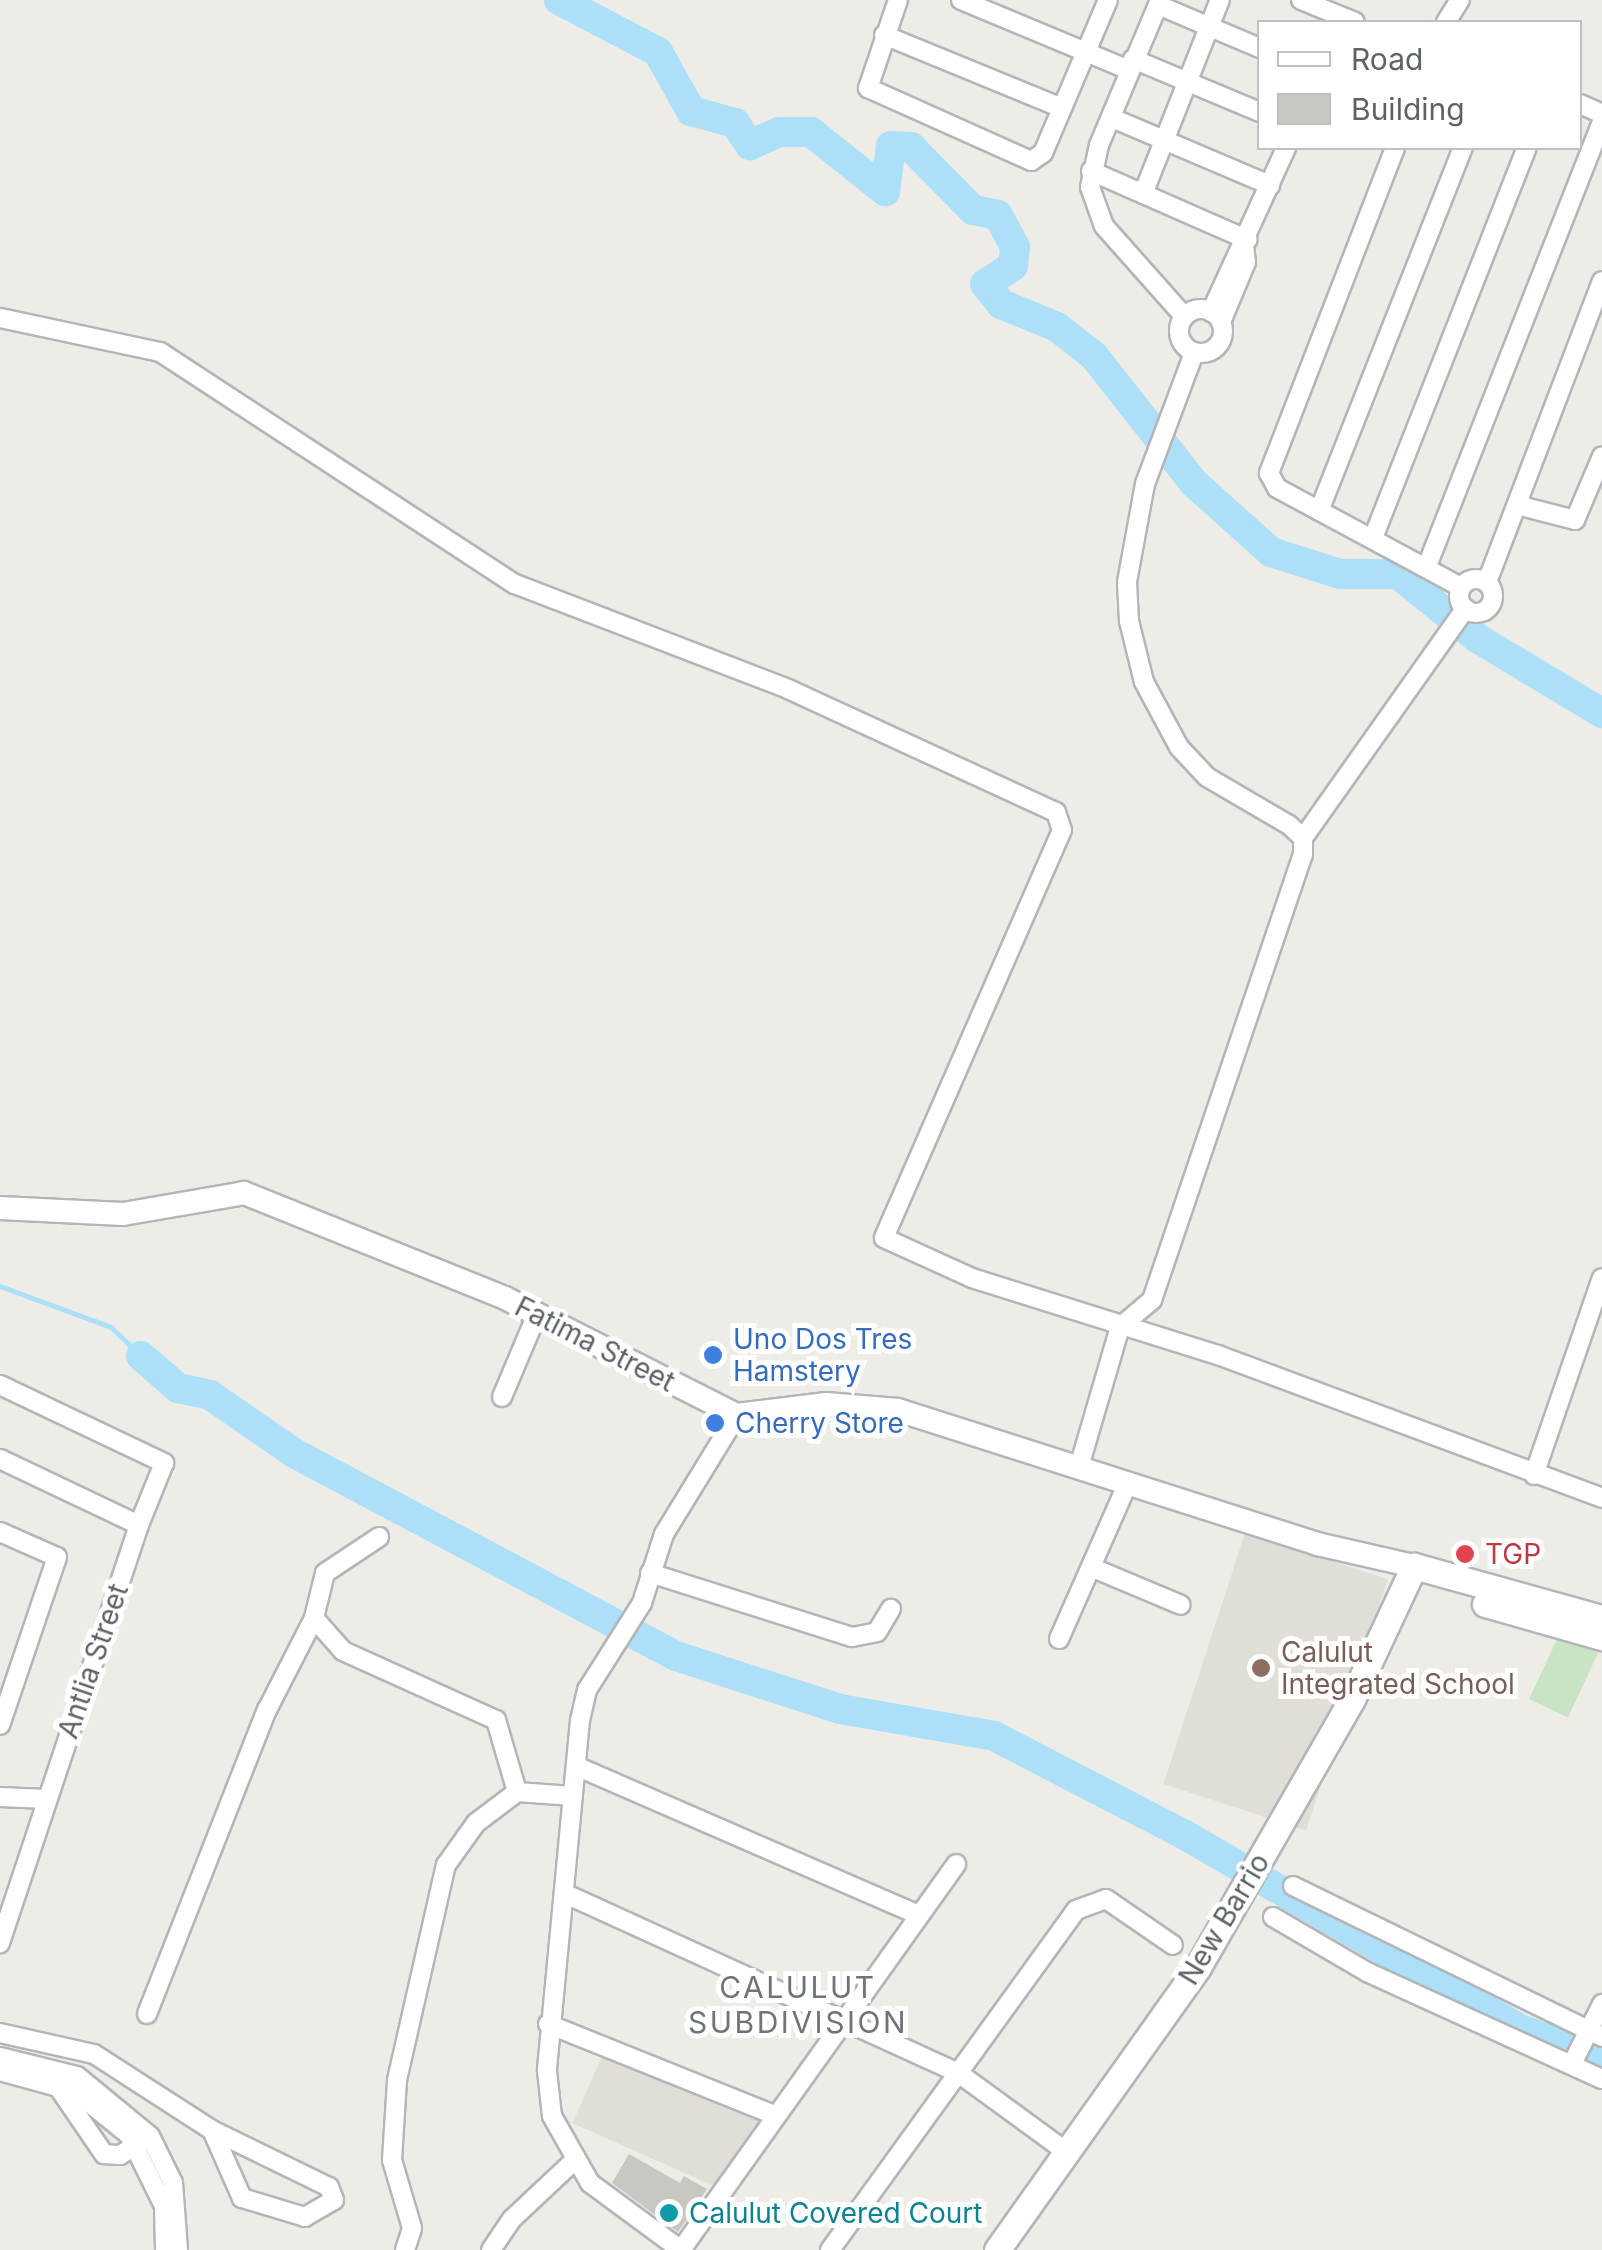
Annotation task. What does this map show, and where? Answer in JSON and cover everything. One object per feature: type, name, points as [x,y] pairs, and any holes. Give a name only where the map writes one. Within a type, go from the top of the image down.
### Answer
[{"type":"main road","points":[[1411,1574],[1602,1618]]},
{"type":"main road","points":[[1411,1574],[1602,1637]]},
{"type":"main road","name":"New Barrio","points":[[997,2250],[1064,2150],[1198,1966],[1308,1776],[1411,1574]]},
{"type":"street","points":[[898,0],[866,78],[876,96],[1014,154],[1038,159],[1108,0]]},
{"type":"street","points":[[961,0],[1084,52],[1189,83],[1257,111]]},
{"type":"street","points":[[1142,194],[1220,0]]},
{"type":"street","points":[[1302,0],[1343,20]]},
{"type":"street","points":[[1216,317],[1184,316],[1104,226],[1091,171],[1131,64],[1159,3],[1257,47]]},
{"type":"street","points":[[884,34],[1062,108]]},
{"type":"street","points":[[1112,118],[1270,185]]},
{"type":"street","points":[[1427,566],[1602,118]]},
{"type":"street","points":[[1194,352],[1215,348],[1216,317],[1246,262],[1246,243],[1285,150]]},
{"type":"street","points":[[1394,150],[1269,472],[1277,488],[1461,587],[1486,582]]},
{"type":"street","points":[[1319,510],[1462,150]]},
{"type":"street","points":[[1372,538],[1525,150]]},
{"type":"street","points":[[1091,171],[1246,243]]},
{"type":"street","points":[[1463,612],[1487,608],[1486,582],[1602,281]]},
{"type":"street","points":[[1184,316],[1179,337],[1194,352]]},
{"type":"street","points":[[0,318],[160,352],[515,584],[788,688],[1056,812],[1062,830],[882,1230],[896,1246],[972,1278],[1218,1355],[1602,1498]]},
{"type":"street","points":[[1194,352],[1152,458],[1127,582],[1144,682],[1159,718],[1207,778],[1303,838]]},
{"type":"street","points":[[1516,505],[1575,520],[1602,456]]},
{"type":"street","points":[[1079,1466],[1120,1327],[1152,1300],[1225,1098],[1303,838],[1463,612],[1461,587]]},
{"type":"street","name":"Fatima Street","points":[[0,1208],[123,1214],[244,1193],[537,1314],[737,1415]]},
{"type":"street","points":[[1534,1474],[1602,1278]]},
{"type":"street","points":[[502,1397],[537,1314]]},
{"type":"street","name":"Antlia Street","points":[[0,1385],[164,1463],[139,1525],[0,1944]]},
{"type":"street","points":[[956,1864],[681,2250],[630,2218],[576,2159],[552,2116],[548,2024],[568,1895],[576,1766],[587,1690],[634,1618],[664,1534],[737,1415],[826,1404],[898,1410],[1128,1485],[1363,1555],[1411,1574]]},
{"type":"street","points":[[0,1459],[139,1525]]},
{"type":"street","points":[[1059,1640],[1128,1485]]},
{"type":"street","points":[[0,1532],[58,1557],[0,1725]]},
{"type":"street","points":[[148,2014],[267,1710],[314,1618],[325,1572],[379,1537]]},
{"type":"street","points":[[1093,1568],[1180,1605]]},
{"type":"street","points":[[650,1573],[852,1637],[876,1632],[891,1609]]},
{"type":"street","points":[[314,1618],[343,1651],[496,1720],[517,1792]]},
{"type":"street","points":[[0,1665],[20,1668]]},
{"type":"street","points":[[576,1766],[918,1915]]},
{"type":"street","points":[[406,2250],[412,2228],[392,2160],[397,2080],[432,1914],[452,1852],[517,1792],[573,1796]]},
{"type":"street","points":[[0,1797],[47,1800]]},
{"type":"street","points":[[1293,1886],[1594,2033]]},
{"type":"street","points":[[568,1895],[846,2018],[957,2072],[1064,2150]]},
{"type":"street","points":[[830,2250],[957,2072],[1090,1900],[1106,1899],[1173,1945]]},
{"type":"street","points":[[1272,1917],[1367,1972],[1575,2057],[1602,2079]]},
{"type":"street","points":[[1575,2057],[1594,2033],[1602,2004]]},
{"type":"street","points":[[548,2024],[774,2115]]},
{"type":"street","points":[[0,2033],[94,2054],[212,2130],[329,2187],[334,2200],[306,2217],[242,2198],[212,2130]]},
{"type":"street","points":[[0,2057],[57,2076],[144,2141],[172,2248]]},
{"type":"street","points":[[0,2071],[57,2076]]},
{"type":"street","points":[[57,2076],[104,2154],[144,2141]]},
{"type":"street","points":[[491,2250],[512,2219],[576,2159]]},
{"type":"shaded area","name":"Calulut Integrated School","points":[[1245,1533],[1388,1579],[1306,1830],[1163,1784]]},
{"type":"shaded area","points":[[605,2050],[759,2119],[727,2192],[572,2123]]},
{"type":"green space","points":[[1559,1635],[1598,1653],[1568,1718],[1529,1699]]},
{"type":"building","name":"Calulut Covered Court","points":[[629,2154],[680,2183],[684,2176],[707,2189],[678,2232],[612,2183]]},
{"type":"waterway","points":[[559,0],[658,52],[691,111],[735,123],[750,145],[779,132],[811,132],[885,191],[891,146],[911,147],[973,210],[998,215],[1015,247],[1013,266],[985,284],[1001,304],[1057,327],[1094,356],[1194,483],[1271,552],[1340,574],[1398,574],[1477,638],[1602,713]]},
{"type":"waterway","points":[[0,1286],[111,1327],[141,1356]]},
{"type":"waterway","points":[[141,1356],[178,1388],[210,1395],[294,1453],[676,1656],[840,1709],[994,1736],[1185,1835],[1522,2030],[1602,2058]]},
{"type":"place","name":"Uno Dos Tres Hamstery","points":[[713,1355]]},
{"type":"place","name":"Cherry Store","points":[[715,1423]]},
{"type":"place","name":"TGP","points":[[1465,1554]]},
{"type":"place","name":"Calulut Integrated School","points":[[1261,1668]]},
{"type":"place","name":"Calulut Covered Court","points":[[669,2213]]},
{"type":"district","name":"CALULUT SUBDIVISION","points":[[798,2004]]}]
